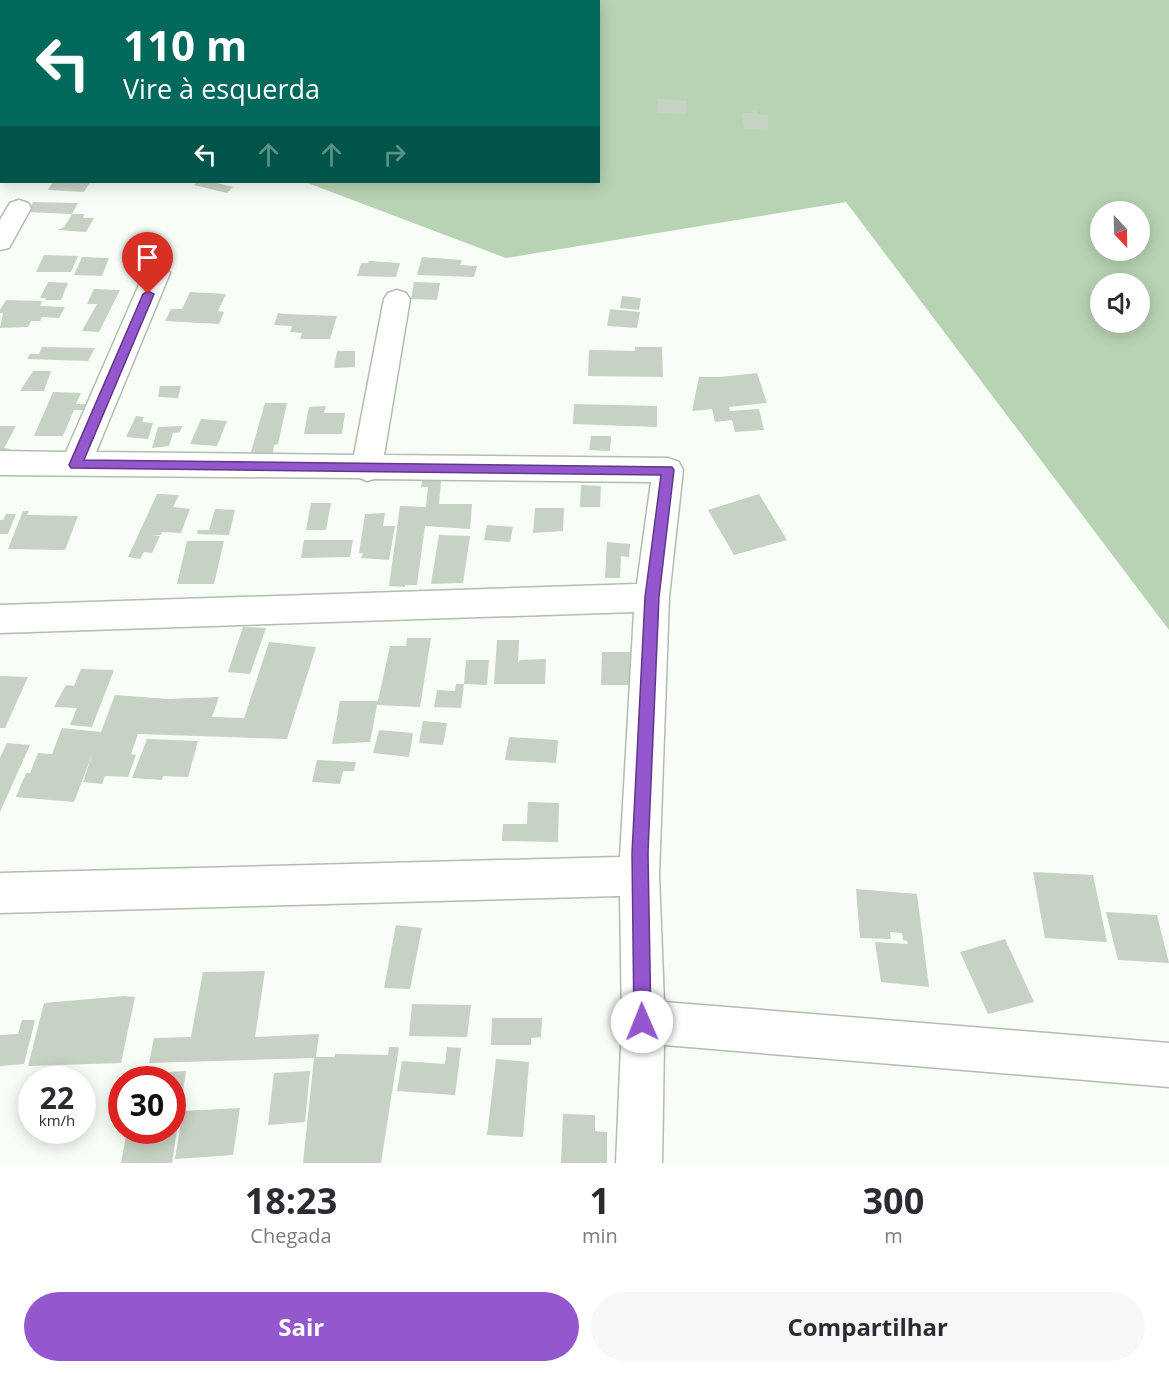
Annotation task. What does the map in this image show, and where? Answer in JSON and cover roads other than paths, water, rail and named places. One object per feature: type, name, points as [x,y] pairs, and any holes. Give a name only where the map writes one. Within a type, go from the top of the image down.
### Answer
[{"type":"street","points":[[0,242],[20,208]]},
{"type":"street","points":[[76,465],[157,273]]},
{"type":"street","points":[[367,469],[397,299]]},
{"type":"street","points":[[0,464],[668,470],[652,597],[639,876],[642,1022],[639,1163]]},
{"type":"street","points":[[0,619],[652,597]]},
{"type":"street","points":[[0,893],[639,876]]},
{"type":"street","points":[[642,1022],[1169,1065]]}]
